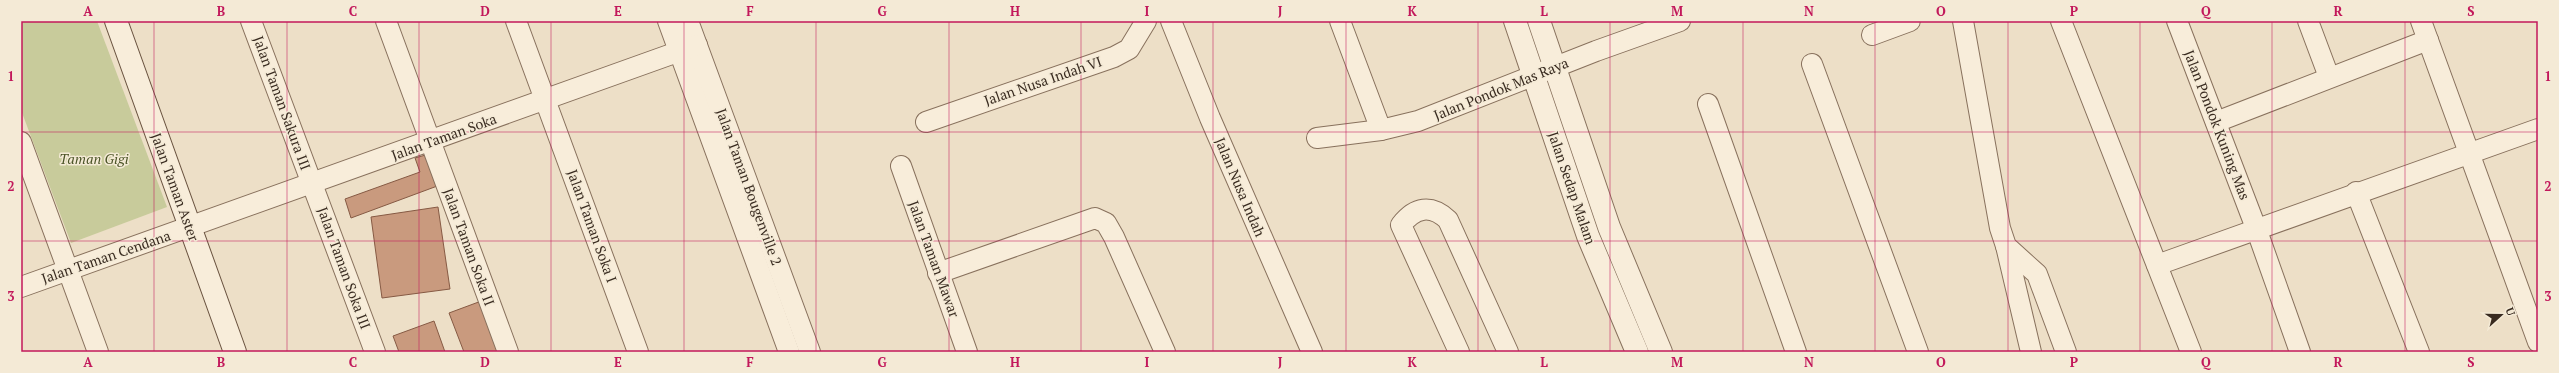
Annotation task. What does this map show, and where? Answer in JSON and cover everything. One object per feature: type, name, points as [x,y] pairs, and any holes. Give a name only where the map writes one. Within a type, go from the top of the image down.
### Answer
[{"type":"street","name":"Jalan Taman Aster","points":[[116,21],[235,352]]},
{"type":"street","name":"Jalan Taman Sakura III","points":[[251,21],[312,184]]},
{"type":"street","name":"Jalan Taman Soka II","points":[[386,21],[508,352]]},
{"type":"street","name":"Jalan Taman Soka I","points":[[516,21],[638,352]]},
{"type":"street","name":"Jalan Taman Bougenville 2","points":[[668,21],[688,48],[810,352]]},
{"type":"street","name":"Jalan Taman Bougenville 2","points":[[688,21],[688,48],[790,352]]},
{"type":"street","name":"Jalan Nusa Indah VI","points":[[926,122],[1114,57],[1129,48],[1146,21]]},
{"type":"street","name":"Jalan Nusa Indah","points":[[1171,21],[1312,352]]},
{"type":"street","points":[[1340,21],[1381,130]]},
{"type":"street","name":"Jalan Sedap Malam","points":[[1515,21],[1535,75],[1588,236],[1637,352]]},
{"type":"street","name":"Jalan Sedap Malam","points":[[1539,21],[1609,227],[1661,352]]},
{"type":"street","name":"Jalan Pondok Mas Raya","points":[[1317,138],[1381,130],[1418,122],[1555,66],[1680,21]]},
{"type":"street","points":[[1872,35],[1910,21]]},
{"type":"street","points":[[1963,21],[2000,228],[2006,246],[2031,352]]},
{"type":"street","points":[[2061,21],[2191,352]]},
{"type":"street","name":"Jalan Pondok Kuning Mas","points":[[2178,21],[2256,228],[2300,352]]},
{"type":"street","points":[[2308,21],[2329,77]]},
{"type":"street","points":[[2421,21],[2538,342]]},
{"type":"street","points":[[2216,122],[2329,77],[2428,40]]},
{"type":"street","name":"Jalan Taman Soka","points":[[190,228],[688,48]]},
{"type":"street","points":[[1812,64],[1918,352]]},
{"type":"street","points":[[1708,104],[1796,352]]},
{"type":"street","points":[[2157,265],[2356,192],[2538,129]]},
{"type":"street","points":[[21,142],[98,352]]},
{"type":"street","name":"Jalan Taman Mawar","points":[[901,166],[938,273],[968,352]]},
{"type":"street","name":"Jalan Taman Soka III","points":[[312,184],[375,352]]},
{"type":"street","points":[[2356,192],[2419,352]]},
{"type":"street","points":[[1459,352],[1401,225],[1408,216],[1425,209],[1439,211],[1448,220],[1508,352]]},
{"type":"street","points":[[938,273],[1095,218],[1106,223],[1114,237],[1165,352]]},
{"type":"street","name":"Jalan Taman Cendana","points":[[21,287],[190,228]]},
{"type":"street","points":[[2006,246],[2037,274],[2066,352]]},
{"type":"green space","name":"Taman Gigi","points":[[21,21],[97,21],[167,207],[71,243],[21,110]]},
{"type":"building","points":[[429,154],[440,185],[351,218],[345,199],[420,172],[415,158]]},
{"type":"building","points":[[438,207],[450,289],[382,298],[371,217]]},
{"type":"building","points":[[484,300],[503,352],[464,352],[449,313]]},
{"type":"building","points":[[434,321],[445,352],[399,352],[393,336]]}]
